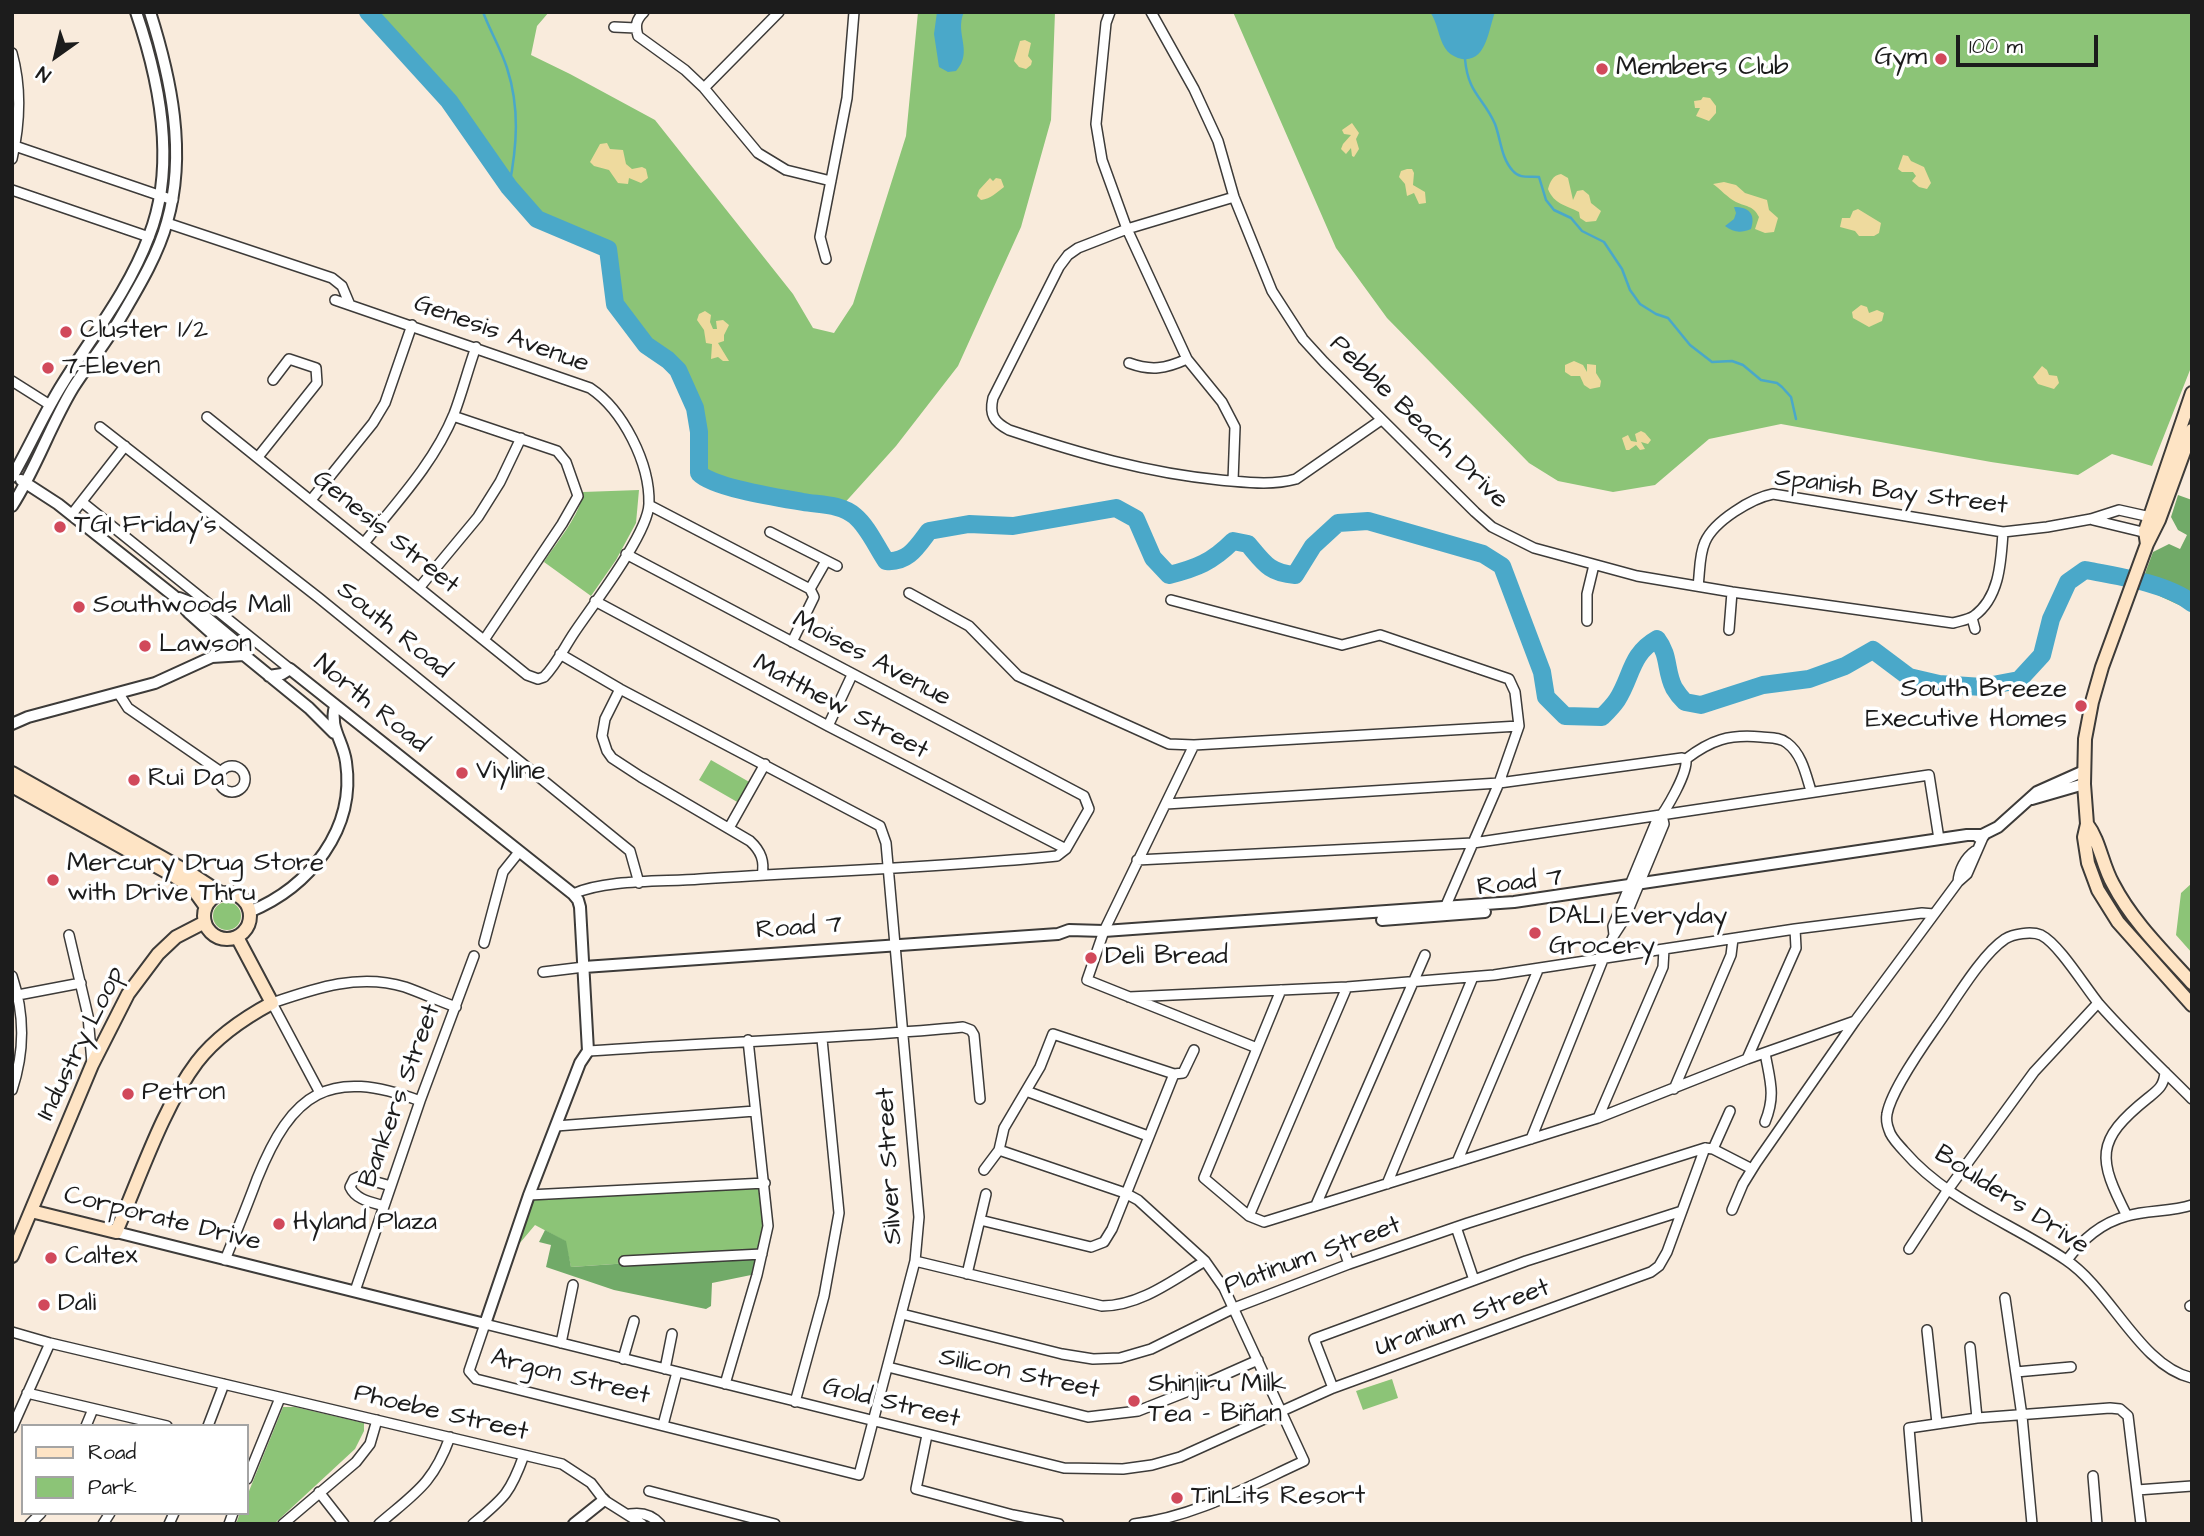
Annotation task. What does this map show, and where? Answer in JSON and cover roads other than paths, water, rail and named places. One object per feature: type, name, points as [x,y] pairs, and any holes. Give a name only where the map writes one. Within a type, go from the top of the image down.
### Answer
[{"type":"main road","points":[[2155,518],[2192,393]]},
{"type":"main road","points":[[2192,430],[2148,537],[2092,702],[2085,739],[2084,778],[2087,824],[2084,837],[2088,863],[2098,890],[2118,922],[2192,1004]]},
{"type":"main road","points":[[12,773],[222,894]]},
{"type":"main road","points":[[12,786],[174,876],[192,889],[206,907]]},
{"type":"main road","points":[[2087,824],[2094,834],[2101,859],[2130,913],[2192,983]]},
{"type":"main road","points":[[222,894],[232,894],[242,899],[249,912],[248,926],[237,937],[220,938],[210,932],[205,922],[206,907],[211,900],[222,894]]},
{"type":"main road","points":[[2107,905],[2121,898]]},
{"type":"main road","name":"Industry Loop","points":[[12,1256],[92,1065],[128,994],[146,967],[176,937],[205,922]]},
{"type":"main road","points":[[116,1232],[167,1115],[197,1062],[217,1040],[247,1016],[272,1003],[237,937]]},
{"type":"main road","name":"Corporate Drive","points":[[31,1211],[116,1232]]},
{"type":"street","points":[[136,12],[155,78],[159,106],[163,158],[161,196],[149,237],[110,312],[50,405],[12,476],[27,482],[72,514],[174,596],[217,638],[217,651],[212,657]]},
{"type":"street","points":[[12,506],[27,482],[60,411],[120,320],[161,241],[167,223],[173,200],[173,107],[168,77],[149,12]]},
{"type":"street","points":[[644,12],[638,19],[638,36],[685,70],[704,88],[758,153],[786,170],[831,181]]},
{"type":"street","points":[[704,88],[779,12]]},
{"type":"street","points":[[826,259],[820,237],[847,98],[854,12]]},
{"type":"street","points":[[1110,12],[1106,23],[1096,124],[1102,160],[1127,229],[1187,359],[1222,402],[1235,427],[1233,481]]},
{"type":"street","name":"Pebble Beach Drive","points":[[1151,12],[1194,89],[1218,141],[1234,197],[1272,290],[1287,317],[1303,339],[1381,420],[1492,527],[1534,548],[1637,576],[1952,623],[1972,618]]},
{"type":"street","points":[[614,27],[636,28]]},
{"type":"street","points":[[12,53],[19,101],[12,159]]},
{"type":"street","points":[[14,145],[173,200]]},
{"type":"street","points":[[12,190],[149,237]]},
{"type":"street","points":[[1234,197],[1127,229],[1078,248],[1068,255],[1059,267],[993,398],[990,408],[992,417],[1009,430],[1112,461],[1180,475],[1282,483],[1296,479],[1381,420]]},
{"type":"street","points":[[167,223],[332,278],[346,292],[350,304]]},
{"type":"street","name":"Genesis Avenue","points":[[335,300],[476,347],[590,388],[603,396],[623,422],[639,453],[649,505]]},
{"type":"street","points":[[311,500],[373,423],[385,403],[412,325]]},
{"type":"street","points":[[364,543],[424,469],[453,416],[476,347]]},
{"type":"street","points":[[258,457],[317,383],[316,368],[289,359],[273,380]]},
{"type":"street","points":[[1129,363],[1143,368],[1163,369],[1187,359]]},
{"type":"street","points":[[12,381],[50,405]]},
{"type":"street","points":[[453,416],[557,451],[566,462],[578,496],[484,640]]},
{"type":"street","name":"Genesis Street","points":[[207,417],[527,674],[538,680],[548,673],[560,654]]},
{"type":"street","name":"South Road","points":[[100,427],[319,598],[630,851],[639,883]]},
{"type":"street","points":[[419,588],[478,517],[500,482],[521,438]]},
{"type":"street","points":[[72,514],[124,446]]},
{"type":"street","name":"Spanish Bay Street","points":[[1698,586],[1704,544],[1711,531],[1761,496],[1773,494],[2003,532],[2091,519],[2119,510],[2155,518]]},
{"type":"street","name":"North Road","points":[[82,502],[573,894]]},
{"type":"street","points":[[729,828],[765,764],[620,689],[560,654],[626,554],[643,523],[649,505],[810,589],[814,597],[792,642]]},
{"type":"street","name":"Spanish Bay Street","points":[[2091,519],[2148,537]]},
{"type":"street","points":[[770,532],[837,566]]},
{"type":"street","points":[[1975,629],[1972,618],[1992,596],[2001,559],[2003,532]]},
{"type":"street","name":"Moises Avenue","points":[[626,554],[1084,796],[1089,809],[1066,849]]},
{"type":"street","points":[[810,589],[826,561]]},
{"type":"street","points":[[1587,621],[1587,594],[1594,565]]},
{"type":"street","points":[[1729,630],[1732,592]]},
{"type":"street","points":[[909,593],[969,626],[1018,676],[1169,744],[1194,745],[1519,726]]},
{"type":"street","points":[[174,596],[187,601],[240,645],[244,655],[309,708],[339,737]]},
{"type":"street","points":[[1171,600],[1342,645],[1380,635],[1508,678],[1515,692],[1519,726],[1499,783],[1443,912]]},
{"type":"street","name":"Matthew Street","points":[[595,601],[1066,849]]},
{"type":"street","points":[[12,724],[28,717],[155,683],[212,657],[244,655]]},
{"type":"street","points":[[269,676],[282,674],[290,669]]},
{"type":"street","points":[[828,726],[852,675]]},
{"type":"street","points":[[620,689],[605,719],[602,736],[612,758],[750,841],[764,863],[762,875]]},
{"type":"street","points":[[119,694],[128,708],[221,772]]},
{"type":"street","points":[[249,912],[303,879],[331,843],[347,802],[348,777],[346,757],[332,719],[335,706]]},
{"type":"street","points":[[12,730],[28,717]]},
{"type":"street","points":[[1166,804],[1499,783],[1675,757],[1685,759],[1709,743],[1736,734],[1777,738],[1788,743],[1803,764],[1811,791]]},
{"type":"street","points":[[1194,745],[1102,933],[1087,980],[1257,1048]]},
{"type":"street","points":[[1531,1139],[1614,935],[1614,926],[1634,888],[1656,822],[1685,770],[1685,759]]},
{"type":"street","name":"Silver Street","points":[[765,764],[880,826],[886,843],[919,1217],[915,1261],[874,1422]]},
{"type":"street","points":[[1137,860],[1473,844],[1929,775],[1939,839]]},
{"type":"street","name":"Road 7","points":[[543,972],[1058,934],[1069,930],[1102,933],[1443,912],[1634,888],[1969,841],[1998,827],[2037,792],[2084,778]]},
{"type":"street","points":[[1732,1210],[1752,1169],[1855,1021],[1958,882],[1967,874],[1984,835]]},
{"type":"street","name":"Road 7","points":[[1634,888],[1939,839],[1984,835]]},
{"type":"street","points":[[584,967],[580,907],[573,894],[586,888],[762,875],[888,870],[1056,856],[1066,849]]},
{"type":"street","points":[[484,943],[503,872],[519,852]]},
{"type":"street","points":[[1129,997],[1347,987],[1473,977],[1538,970],[1604,957],[1796,929],[1922,913],[1934,914]]},
{"type":"street","points":[[1747,1059],[1796,948],[1796,929]]},
{"type":"street","name":"Boulders Drive","points":[[2192,1099],[2098,1003],[2063,956],[2041,935],[2023,933],[2006,938],[1987,956],[1922,1047],[1886,1116],[1889,1134],[1914,1162],[1947,1191],[2067,1260],[2084,1275],[2150,1353],[2180,1376],[2192,1378]]},
{"type":"street","points":[[69,935],[88,1016],[92,1065]]},
{"type":"street","points":[[1674,1089],[1731,955],[1732,939]]},
{"type":"street","points":[[1598,1118],[1663,967],[1664,948]]},
{"type":"street","points":[[1316,1205],[1425,955]]},
{"type":"street","name":"Bankers Street","points":[[355,1291],[420,1101],[474,956]]},
{"type":"street","name":"Argon Street","points":[[584,967],[588,1051],[580,1063],[529,1195],[469,1371],[476,1379],[859,1475],[874,1422]]},
{"type":"street","points":[[1457,1163],[1538,970]]},
{"type":"street","points":[[12,976],[18,995],[23,1042],[19,1069],[12,1090]]},
{"type":"street","points":[[1387,1184],[1473,977]]},
{"type":"street","points":[[320,1093],[272,1003],[312,989],[361,981],[403,987],[456,1007]]},
{"type":"street","points":[[18,995],[81,983]]},
{"type":"street","points":[[1249,1216],[1347,987]]},
{"type":"street","points":[[1281,990],[1204,1178],[1249,1216],[1264,1222],[1598,1118],[1747,1059],[1855,1021]]},
{"type":"street","points":[[1909,1249],[1947,1191],[2034,1072],[2098,1003]]},
{"type":"street","points":[[588,1051],[748,1040],[822,1039],[964,1027],[974,1035],[980,1099]]},
{"type":"street","points":[[984,1170],[999,1150],[1004,1128],[1040,1067],[1053,1034],[1174,1074],[1183,1073],[1194,1050]]},
{"type":"street","points":[[794,1402],[824,1296],[838,1213],[822,1039]]},
{"type":"street","points":[[725,1384],[768,1226],[748,1040]]},
{"type":"street","points":[[1765,1053],[1772,1095],[1772,1104],[1765,1122]]},
{"type":"street","points":[[2127,1216],[2108,1179],[2105,1151],[2113,1133],[2134,1109],[2160,1088],[2165,1072]]},
{"type":"street","points":[[980,1220],[1091,1247],[1104,1242],[1112,1229],[1174,1074]]},
{"type":"street","points":[[225,1260],[276,1135],[299,1107],[320,1093],[354,1086],[369,1087],[420,1101]]},
{"type":"street","points":[[1026,1091],[1148,1136]]},
{"type":"street","points":[[556,1126],[755,1111]]},
{"type":"street","points":[[1333,1388],[1314,1339],[1474,1280],[1682,1211],[1709,1148],[1730,1111]]},
{"type":"street","points":[[1709,1148],[1752,1169]]},
{"type":"street","name":"Platinum Street","points":[[902,1314],[1062,1354],[1093,1359],[1120,1357],[1151,1349],[1234,1308],[1349,1264],[1455,1227],[1709,1148]]},
{"type":"street","points":[[999,1150],[1125,1193],[1152,1211],[1205,1261],[1234,1308],[1304,1461],[1204,1507],[1134,1524]]},
{"type":"street","points":[[384,1206],[360,1198],[350,1187],[358,1177],[391,1186]]},
{"type":"street","points":[[529,1195],[765,1183]]},
{"type":"street","points":[[967,1274],[986,1194]]},
{"type":"street","points":[[2067,1260],[2092,1231],[2127,1216],[2192,1205]]},
{"type":"street","name":"Uranium Street","points":[[1281,1411],[1333,1388],[1643,1276],[1659,1266],[1682,1211]]},
{"type":"street","points":[[1455,1227],[1474,1280]]},
{"type":"street","name":"Corporate Drive","points":[[116,1232],[485,1324]]},
{"type":"street","points":[[1341,1241],[1349,1264]]},
{"type":"street","points":[[624,1261],[762,1254]]},
{"type":"street","points":[[915,1261],[1089,1303],[1115,1306],[1145,1296],[1205,1261]]},
{"type":"street","points":[[561,1343],[573,1285]]},
{"type":"street","points":[[2006,1298],[2022,1416],[2032,1524]]},
{"type":"street","points":[[623,1359],[634,1321]]},
{"type":"street","name":"Gold Street","points":[[485,1324],[1064,1468],[1123,1469],[1152,1465],[1180,1457],[1281,1411]]},
{"type":"street","points":[[1927,1330],[1937,1423]]},
{"type":"street","name":"Phoebe Street","points":[[12,1332],[562,1464],[591,1482],[604,1500],[630,1514]]},
{"type":"street","points":[[664,1369],[673,1334]]},
{"type":"street","points":[[12,1428],[50,1343]]},
{"type":"street","points":[[1970,1347],[1978,1418]]},
{"type":"street","name":"Silicon Street","points":[[888,1367],[1088,1416],[1138,1411],[1258,1360]]},
{"type":"street","points":[[2016,1371],[2071,1367]]},
{"type":"street","points":[[663,1426],[677,1372]]},
{"type":"street","points":[[209,1424],[224,1384]]},
{"type":"street","points":[[27,1393],[149,1424]]},
{"type":"street","points":[[248,1477],[280,1398]]},
{"type":"street","points":[[1917,1524],[1909,1428],[1978,1418],[2110,1408],[2123,1410],[2131,1427],[2140,1524]]},
{"type":"street","points":[[87,1424],[93,1409]]},
{"type":"street","points":[[283,1524],[364,1452],[374,1434],[377,1420]]},
{"type":"street","points":[[927,1435],[916,1489],[1013,1515],[1059,1524]]},
{"type":"street","points":[[379,1524],[421,1489],[432,1476],[450,1437]]},
{"type":"street","points":[[473,1524],[505,1497],[524,1455]]},
{"type":"street","points":[[2093,1476],[2098,1524]]},
{"type":"street","points":[[2137,1490],[2192,1486]]},
{"type":"street","points":[[649,1491],[775,1524]]},
{"type":"street","points":[[319,1492],[344,1524]]},
{"type":"street","points":[[574,1524],[604,1500]]},
{"type":"street","points":[[630,1514],[642,1524]]},
{"type":"street","points":[[630,1514],[651,1516],[660,1524]]},
{"type":"water","points":[[937,12],[964,12],[961,28],[964,49],[961,64],[956,71],[948,72],[939,67],[934,34]]},
{"type":"water","points":[[1430,12],[1495,12],[1488,37],[1480,52],[1467,59],[1456,57],[1446,50]]},
{"type":"water","points":[[1734,207],[1750,212],[1753,219],[1751,229],[1738,232],[1725,226],[1734,219]]},
{"type":"waterway","points":[[368,12],[449,101],[509,187],[537,219],[608,249],[615,304],[646,345],[678,370],[695,408],[699,432],[699,473],[732,488],[844,509],[864,526],[886,561],[906,557],[929,531],[969,524],[1013,526],[1116,508],[1136,519],[1153,558],[1169,575],[1204,563],[1233,541],[1248,544],[1263,562],[1273,569],[1295,575],[1313,546],[1338,523],[1368,521],[1483,554],[1502,566],[1542,672],[1546,697],[1565,716],[1602,717],[1617,700],[1636,659],[1657,639],[1664,651],[1675,690],[1685,702],[1701,705],[1763,685],[1809,679],[1845,666],[1873,650],[1909,677],[1939,684],[1982,687],[2019,680],[2042,655],[2051,619],[2068,582],[2085,570],[2155,585],[2192,603]]},
{"type":"waterway","points":[[483,12],[505,61],[514,98],[515,142],[509,187]]},
{"type":"waterway","points":[[1465,59],[1469,80],[1491,115],[1504,155],[1513,171],[1522,176],[1539,177],[1546,200],[1554,210],[1571,218],[1582,231],[1604,242],[1640,304],[1668,318],[1690,345],[1712,362],[1732,361],[1743,365],[1761,380],[1777,383],[1791,397],[1796,419]]},
{"type":"place","name":"Gym","points":[[1941,59]]},
{"type":"place","name":"Members Club","points":[[1602,69]]},
{"type":"place","name":"Cluster 1/2","points":[[66,332]]},
{"type":"place","name":"7-Eleven","points":[[48,368]]},
{"type":"place","name":"TGI Friday's","points":[[60,527]]},
{"type":"place","name":"Southwoods Mall","points":[[79,607]]},
{"type":"place","name":"Lawson","points":[[145,646]]},
{"type":"place","name":"South Breeze Executive Homes","points":[[2081,706]]},
{"type":"place","name":"Viyline","points":[[462,773]]},
{"type":"place","name":"Rui Da","points":[[134,780]]},
{"type":"place","name":"Mercury Drug Store with Drive Thru","points":[[53,880]]},
{"type":"place","name":"DALI Everyday Grocery","points":[[1535,933]]},
{"type":"place","name":"Deli Bread","points":[[1091,958]]},
{"type":"place","name":"Petron","points":[[128,1094]]},
{"type":"place","name":"Hyland Plaza","points":[[279,1224]]},
{"type":"place","name":"Caltex","points":[[51,1258]]},
{"type":"place","name":"Dali","points":[[44,1305]]},
{"type":"place","name":"Shinjiru Milk Tea - Biñan","points":[[1134,1401]]},
{"type":"place","name":"TinLits Resort","points":[[1177,1498]]}]
